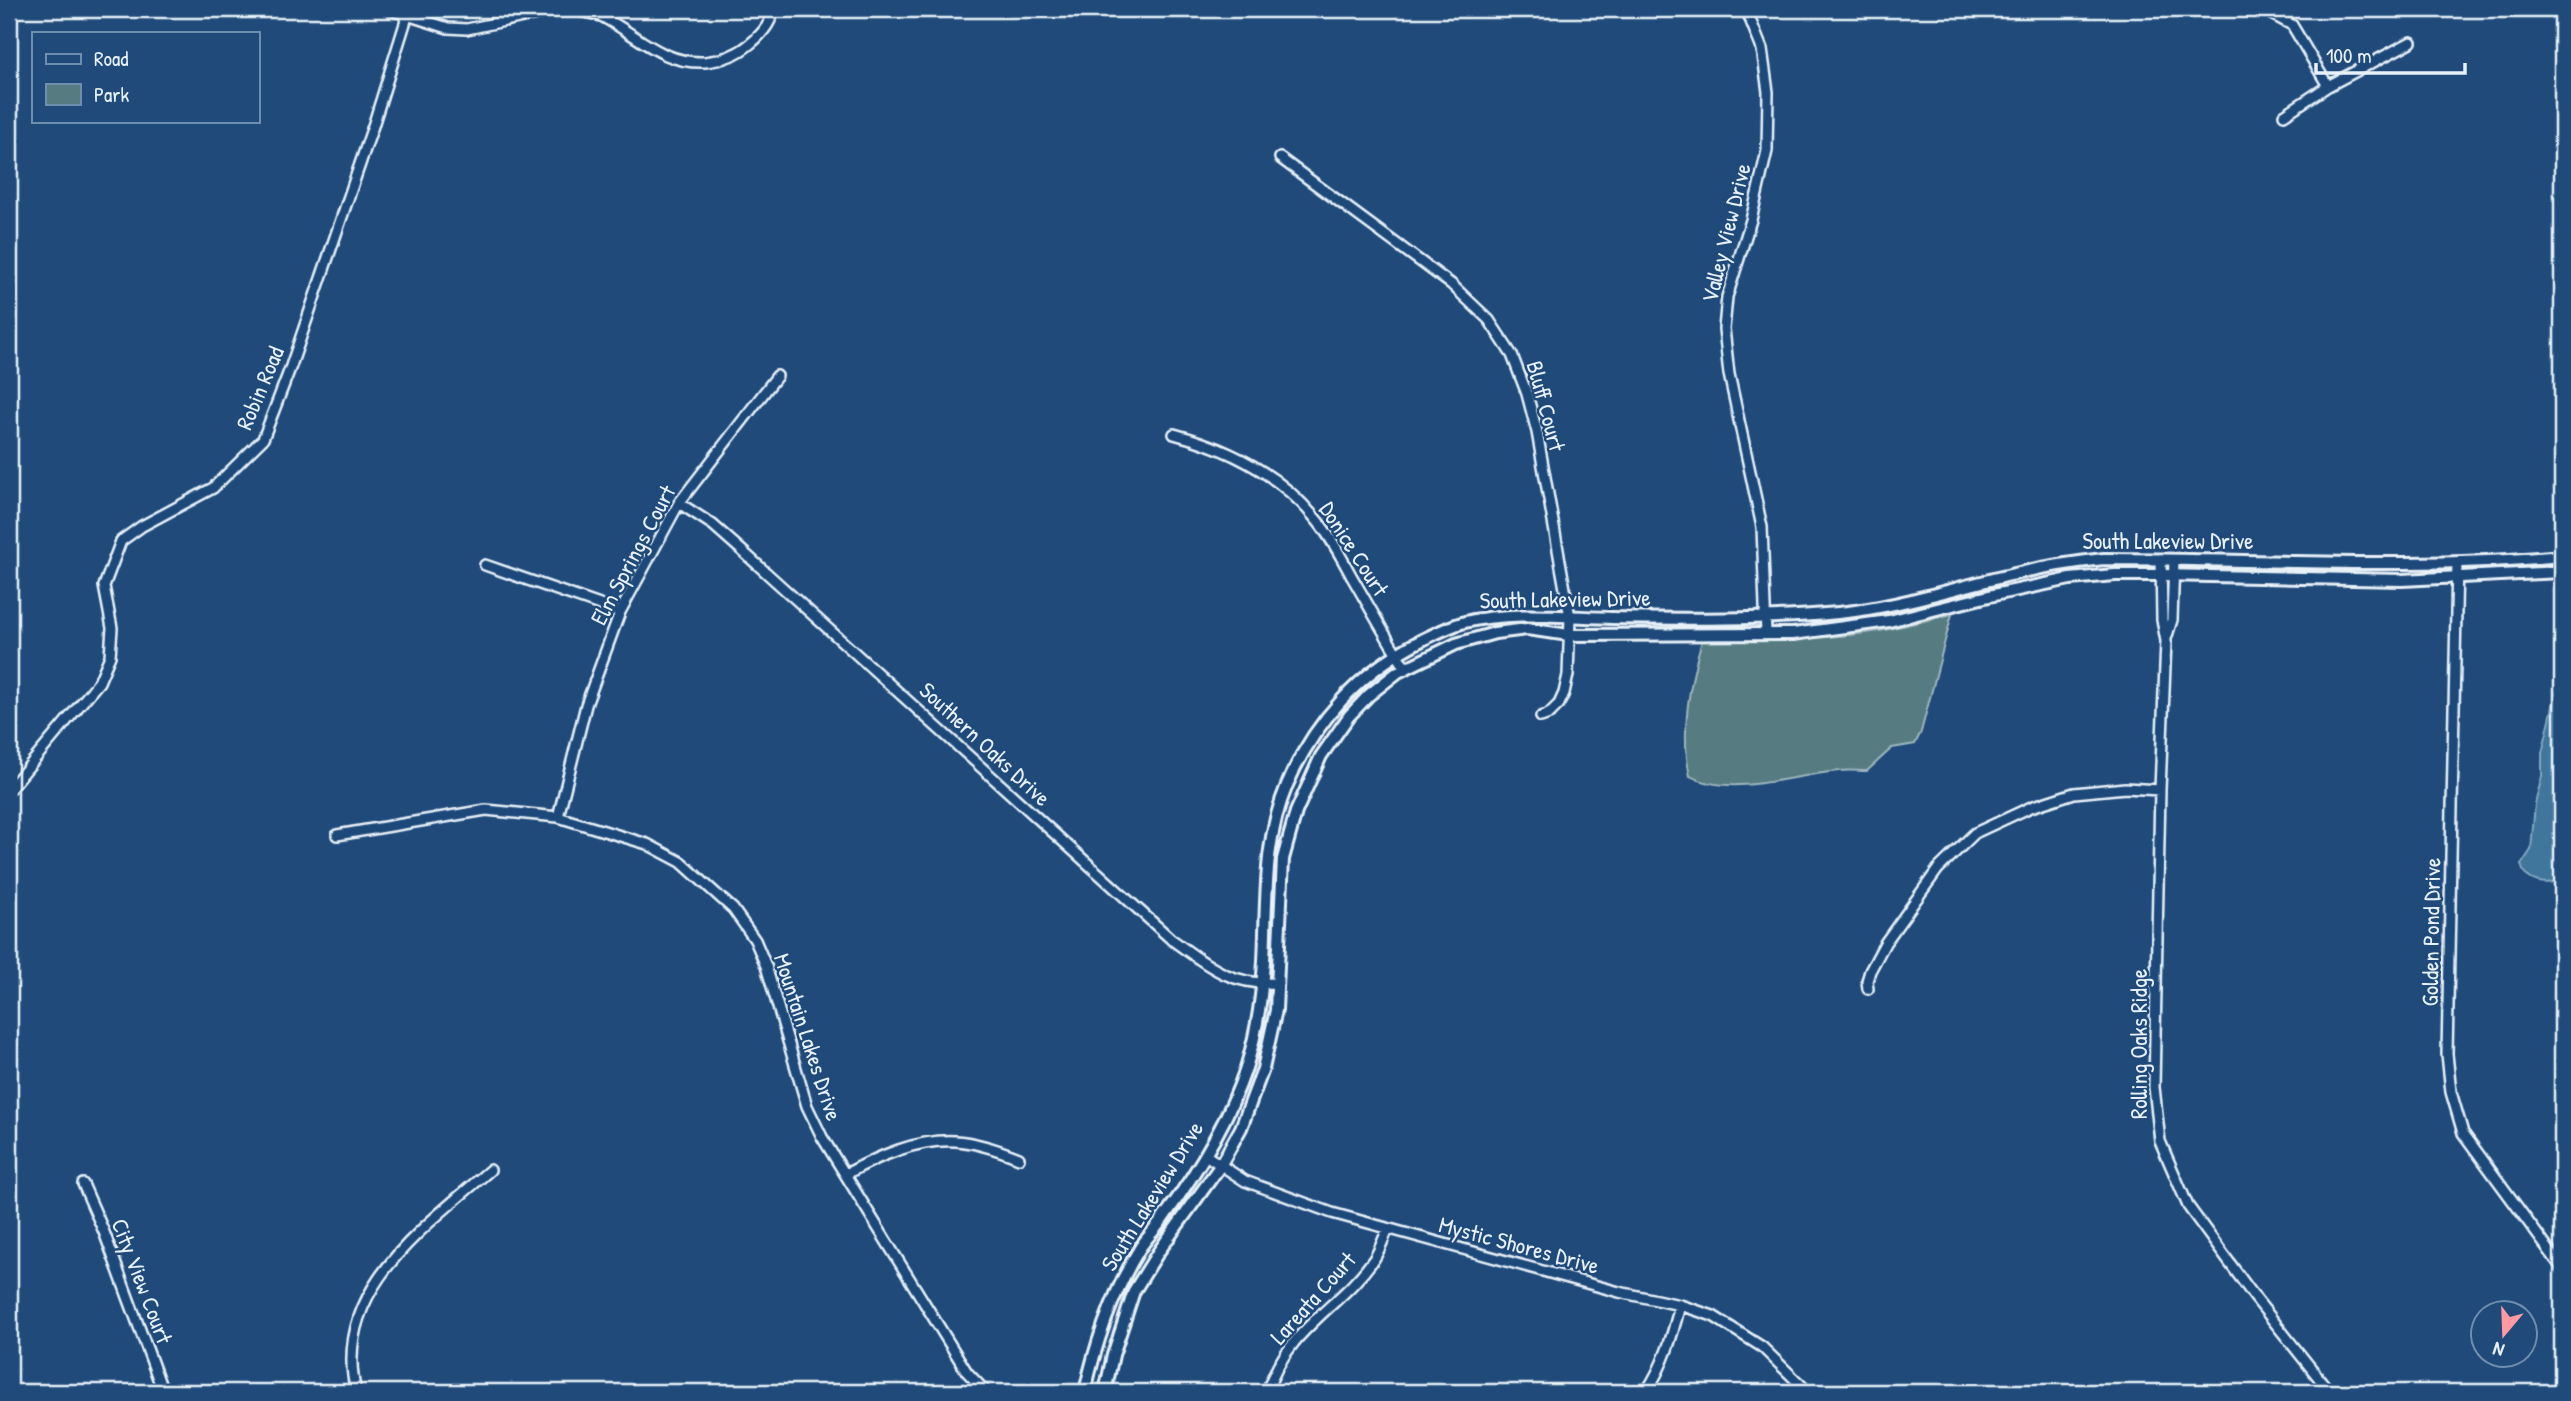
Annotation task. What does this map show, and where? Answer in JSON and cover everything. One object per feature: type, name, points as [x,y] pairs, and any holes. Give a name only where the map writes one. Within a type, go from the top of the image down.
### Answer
[{"type":"street","points":[[388,9],[448,28],[467,29],[560,9]]},
{"type":"street","points":[[512,9],[514,19]]},
{"type":"street","points":[[565,9],[600,16],[664,56],[689,63],[713,61],[737,54],[757,39],[771,20],[774,9]]},
{"type":"street","name":"Valley View Drive","points":[[1746,9],[1762,49],[1768,92],[1767,150],[1751,220],[1727,297],[1724,329],[1729,374],[1762,527],[1766,634]]},
{"type":"street","points":[[2262,9],[2292,26],[2328,86]]},
{"type":"street","name":"Robin Road","points":[[9,790],[99,682],[110,656],[112,628],[104,586],[121,541],[142,526],[213,488],[263,439],[291,366],[373,126],[407,16]]},
{"type":"street","points":[[2284,115],[2328,86],[2411,42]]},
{"type":"street","name":"Bluff Court","points":[[1280,158],[1451,284],[1489,320],[1506,345],[1523,383],[1537,432],[1570,617],[1568,675],[1564,693],[1559,704],[1541,717]]},
{"type":"street","name":"Elm Springs Court","points":[[558,817],[586,705],[620,612],[679,503],[777,376]]},
{"type":"street","name":"Donice Court","points":[[1174,435],[1203,442],[1236,456],[1266,474],[1303,505],[1334,545],[1406,669]]},
{"type":"street","name":"Southern Oaks Drive","points":[[679,503],[713,525],[739,548],[1171,939],[1217,972],[1250,982],[1278,983]]},
{"type":"street","name":"South Lakeview Drive","points":[[1085,1392],[1094,1352],[1112,1300],[1142,1244],[1207,1156],[1245,1071],[1257,1030],[1272,830],[1288,784],[1313,738],[1352,687],[1396,653],[1447,628],[1492,617],[1766,618],[1871,610],[2060,564],[2104,559],[2402,564],[2562,556]]},
{"type":"street","name":"Rolling Oaks Ridge","points":[[2161,559],[2162,620],[2166,641],[2154,1087],[2160,1140],[2188,1206],[2256,1299],[2330,1392]]},
{"type":"street","name":"Rolling Oaks Ridge","points":[[2166,641],[2172,620],[2174,560]]},
{"type":"street","name":"Golden Pond Drive","points":[[2457,562],[2447,1054],[2451,1092],[2463,1133],[2562,1268]]},
{"type":"street","points":[[485,565],[620,612]]},
{"type":"street","name":"South Lakeview Drive","points":[[1105,1392],[1113,1355],[1134,1291],[1220,1166],[1241,1128],[1263,1069],[1272,1035],[1278,983],[1283,859],[1296,812],[1321,756],[1349,716],[1384,683],[1406,669],[1456,644],[1495,633],[1527,629],[1569,635],[1793,634],[1889,621],[2070,579],[2115,575],[2402,580],[2562,572]]},
{"type":"street","points":[[1960,587],[1965,602]]},
{"type":"street","points":[[1868,989],[1870,971],[1885,943],[1938,869],[1975,833],[2031,807],[2074,793],[2124,789],[2160,790]]},
{"type":"street","name":"Mountain Lakes Drive","points":[[337,835],[486,810],[558,817],[647,844],[681,862],[733,909],[755,940],[766,966],[807,1106],[822,1137],[967,1372],[986,1392]]},
{"type":"street","points":[[846,1174],[897,1149],[955,1141],[991,1148],[1019,1158]]},
{"type":"street","name":"Mystic Shores Drive","points":[[1207,1156],[1245,1181],[1276,1194],[1388,1229],[1713,1316],[1762,1347],[1808,1392]]},
{"type":"street","points":[[356,1392],[353,1355],[357,1324],[366,1298],[381,1273],[407,1242],[490,1170]]},
{"type":"street","name":"City View Court","points":[[83,1184],[104,1232],[163,1392]]},
{"type":"street","name":"Lareata Court","points":[[1268,1392],[1287,1350],[1305,1328],[1347,1291],[1375,1258],[1388,1229]]},
{"type":"street","points":[[1646,1392],[1658,1375],[1670,1346],[1680,1305]]},
{"type":"green space","points":[[1952,614],[1921,732],[1915,744],[1892,748],[1867,771],[1840,771],[1743,785],[1706,782],[1690,776],[1686,725],[1702,640],[1790,639],[1857,634]]},
{"type":"water","points":[[2559,681],[2562,681],[2562,879],[2544,883],[2532,880],[2521,865],[2531,850],[2535,804],[2542,776],[2542,753]]}]
